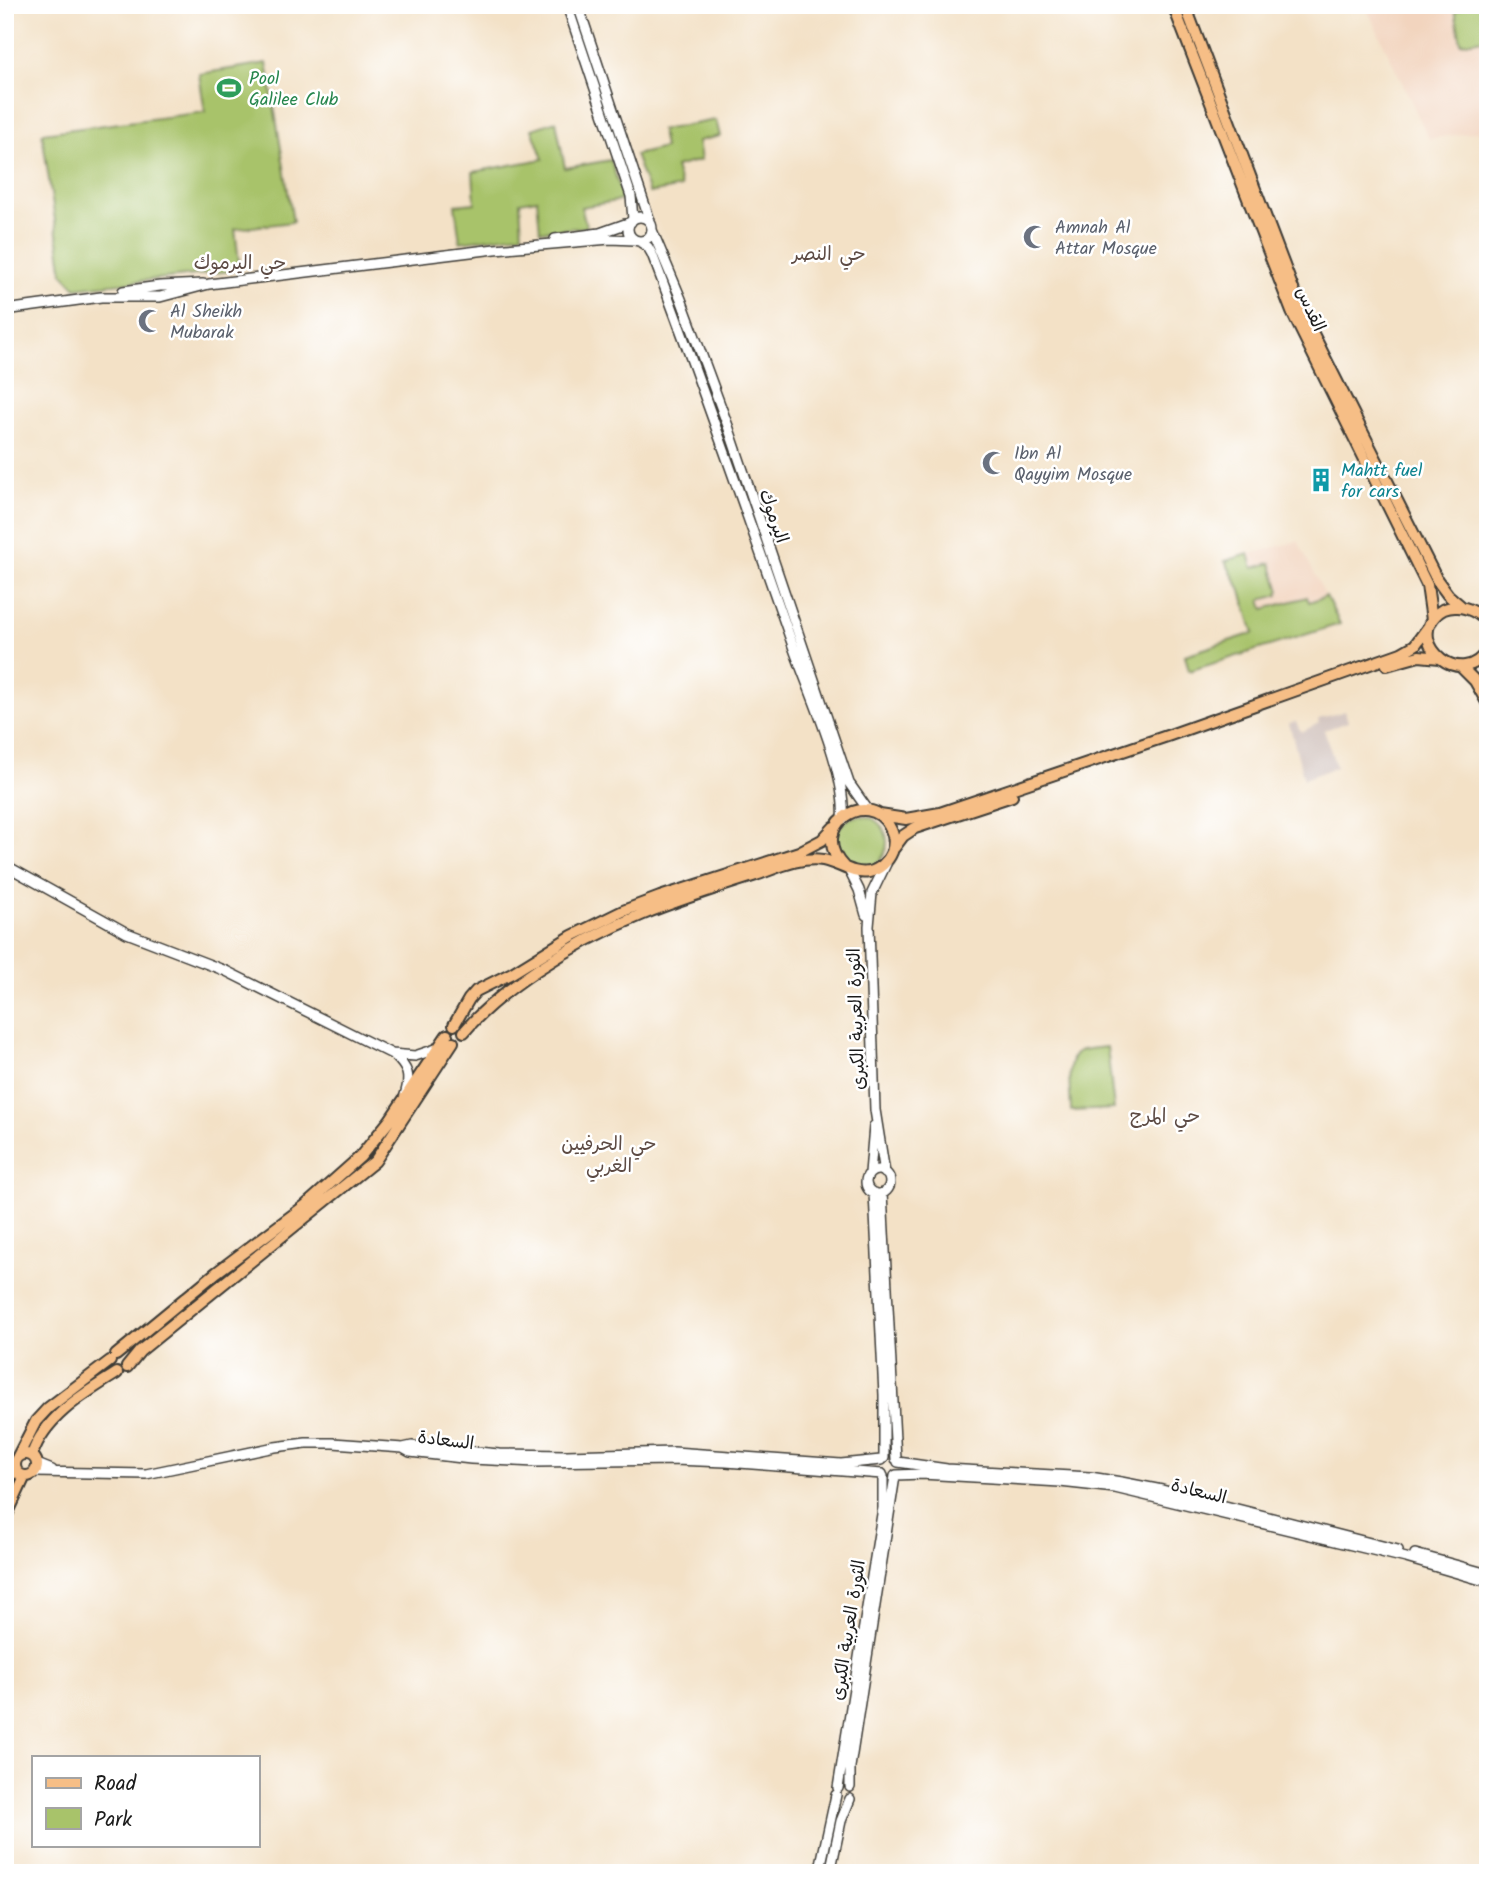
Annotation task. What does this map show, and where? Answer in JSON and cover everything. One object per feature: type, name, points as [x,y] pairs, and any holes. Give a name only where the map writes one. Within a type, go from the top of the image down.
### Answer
[{"type":"main road","name":"القدس","points":[[1173,5],[1286,299],[1426,585],[1431,647],[1440,658]]},
{"type":"main road","name":"القدس","points":[[1185,5],[1306,323],[1437,580],[1448,595],[1462,607]]},
{"type":"main road","points":[[450,1038],[447,1030],[454,1025],[472,995],[572,936],[623,911],[682,889],[799,852],[822,840],[848,813],[873,812],[906,820],[940,813],[1401,653],[1415,645],[1430,623],[1445,609],[1462,607],[1486,620]]},
{"type":"main road","points":[[1461,667],[1475,663],[1487,650]]},
{"type":"main road","points":[[1487,650],[1488,677]]},
{"type":"main road","points":[[5,1489],[28,1434],[42,1415],[216,1272],[306,1205],[369,1148],[436,1049],[450,1038],[460,1040],[464,1032],[484,1012],[520,981],[579,944],[656,907],[803,860],[820,859],[847,869],[872,872],[881,867],[903,836],[920,826],[1419,656],[1440,658],[1461,667],[1475,681],[1488,704]]},
{"type":"main road","points":[[873,812],[892,830],[890,855]]},
{"type":"main road","points":[[839,822],[831,836],[832,848],[836,859],[847,869]]},
{"type":"main road","points":[[472,995],[486,997],[484,1012]]},
{"type":"main road","points":[[472,995],[471,1007],[484,1012]]},
{"type":"main road","points":[[454,1025],[460,1026],[464,1032]]},
{"type":"main road","points":[[5,1519],[33,1467],[35,1445],[48,1426],[92,1388],[122,1370],[140,1351],[375,1161],[450,1038]]},
{"type":"main road","points":[[113,1358],[124,1357],[122,1370]]},
{"type":"main road","points":[[15,1464],[21,1455],[33,1467]]},
{"type":"main road","points":[[15,1464],[19,1474],[33,1467]]},
{"type":"street","points":[[567,5],[631,196],[632,221],[629,233],[637,240]]},
{"type":"street","name":"اليرموك","points":[[578,5],[651,225],[723,414],[849,783],[873,812]]},
{"type":"street","points":[[5,310],[101,297],[160,297],[209,285],[388,261],[540,244],[547,246],[561,241],[600,233],[640,217],[651,225],[649,237],[637,240],[561,241]]},
{"type":"street","name":"اليرموك","points":[[637,240],[648,247],[652,254],[814,704],[842,791],[839,822]]},
{"type":"street","name":"الثورة العربية الكبرى","points":[[870,1173],[875,1110],[869,926],[872,893],[890,855]]},
{"type":"street","points":[[5,865],[127,933],[237,976],[392,1054],[408,1073],[409,1080],[404,1097]]},
{"type":"street","name":"الثورة العربية الكبرى","points":[[847,869],[859,890],[869,926]]},
{"type":"street","points":[[392,1054],[415,1056],[436,1049]]},
{"type":"street","name":"الثورة العربية الكبرى","points":[[875,1110],[885,1172]]},
{"type":"street","points":[[885,1172],[877,1170],[870,1173],[866,1184],[878,1193],[899,1470],[895,1476],[889,1478],[882,1475],[879,1468],[882,1459],[883,1369],[878,1193],[889,1183],[885,1172]]},
{"type":"street","points":[[33,1467],[57,1472],[146,1474],[306,1443],[403,1448]]},
{"type":"street","name":"السعادة","points":[[403,1448],[412,1446],[471,1453],[513,1454],[674,1452],[841,1464],[882,1459]]},
{"type":"street","name":"السعادة","points":[[403,1448],[410,1452],[487,1460],[674,1460],[882,1475]]},
{"type":"street","points":[[882,1459],[890,1457],[897,1461]]},
{"type":"street","name":"السعادة","points":[[897,1461],[935,1468],[1103,1486],[1406,1558],[1488,1583]]},
{"type":"street","name":"السعادة","points":[[895,1476],[922,1474],[1105,1479],[1163,1490],[1345,1535],[1488,1574]]},
{"type":"street","name":"الثورة العربية الكبرى","points":[[820,1873],[837,1792],[883,1508],[882,1475]]},
{"type":"street","name":"الثورة العربية الكبرى","points":[[850,1787],[850,1767],[895,1476]]},
{"type":"street","points":[[830,1873],[841,1821],[853,1795],[850,1787],[843,1785],[837,1792],[842,1801],[850,1799]]},
{"type":"shaded area","points":[[1365,5],[1488,5],[1488,130],[1429,139]]},
{"type":"shaded area","points":[[1298,541],[1340,624],[1189,671],[1185,655],[1254,633],[1240,588],[1225,561]]},
{"type":"shaded area","points":[[1345,711],[1348,722],[1324,730],[1336,767],[1304,779],[1289,723],[1296,722],[1301,732],[1319,723],[1321,718]]},
{"type":"green space","points":[[1461,5],[1488,5],[1488,38],[1461,43],[1455,10],[1461,9]]},
{"type":"green space","points":[[267,63],[293,222],[235,229],[240,270],[76,288],[63,274],[42,133],[205,112],[199,74]]},
{"type":"green space","points":[[716,120],[720,136],[698,141],[701,160],[675,167],[681,187],[649,193],[635,155],[664,148],[661,130]]},
{"type":"green space","points":[[556,121],[565,168],[611,160],[623,200],[581,207],[587,227],[540,231],[537,199],[520,202],[522,234],[460,242],[455,205],[475,203],[473,172],[543,159],[532,129]]},
{"type":"green space","points":[[1249,554],[1253,568],[1271,563],[1280,591],[1279,595],[1261,600],[1264,609],[1307,597],[1309,602],[1326,596],[1340,624],[1189,671],[1185,655],[1254,633],[1240,588],[1225,561]]},
{"type":"green space","points":[[861,816],[871,818],[879,824],[885,832],[885,852],[879,860],[871,866],[861,868],[851,866],[843,860],[837,852],[835,842],[837,832],[843,824],[851,818]]},
{"type":"green space","points":[[1107,1047],[1114,1109],[1071,1111],[1070,1069],[1074,1055],[1082,1050]]},
{"type":"place","name":"Pool Galilee Club","points":[[229,88]]},
{"type":"place","name":"Amnah Al Attar Mosque","points":[[1035,237]]},
{"type":"place","name":"Al Sheikh Mubarak","points":[[150,321]]},
{"type":"place","name":"Ibn Al Qayyim Mosque","points":[[994,463]]},
{"type":"place","name":"Mahtt fuel for cars","points":[[1321,480]]},
{"type":"district","name":"حي النصر","points":[[829,253]]},
{"type":"district","name":"حي اليرموك","points":[[240,262]]},
{"type":"district","name":"حي المرج","points":[[1165,1115]]},
{"type":"district","name":"حي الحرفيين الغربي","points":[[609,1154]]}]
